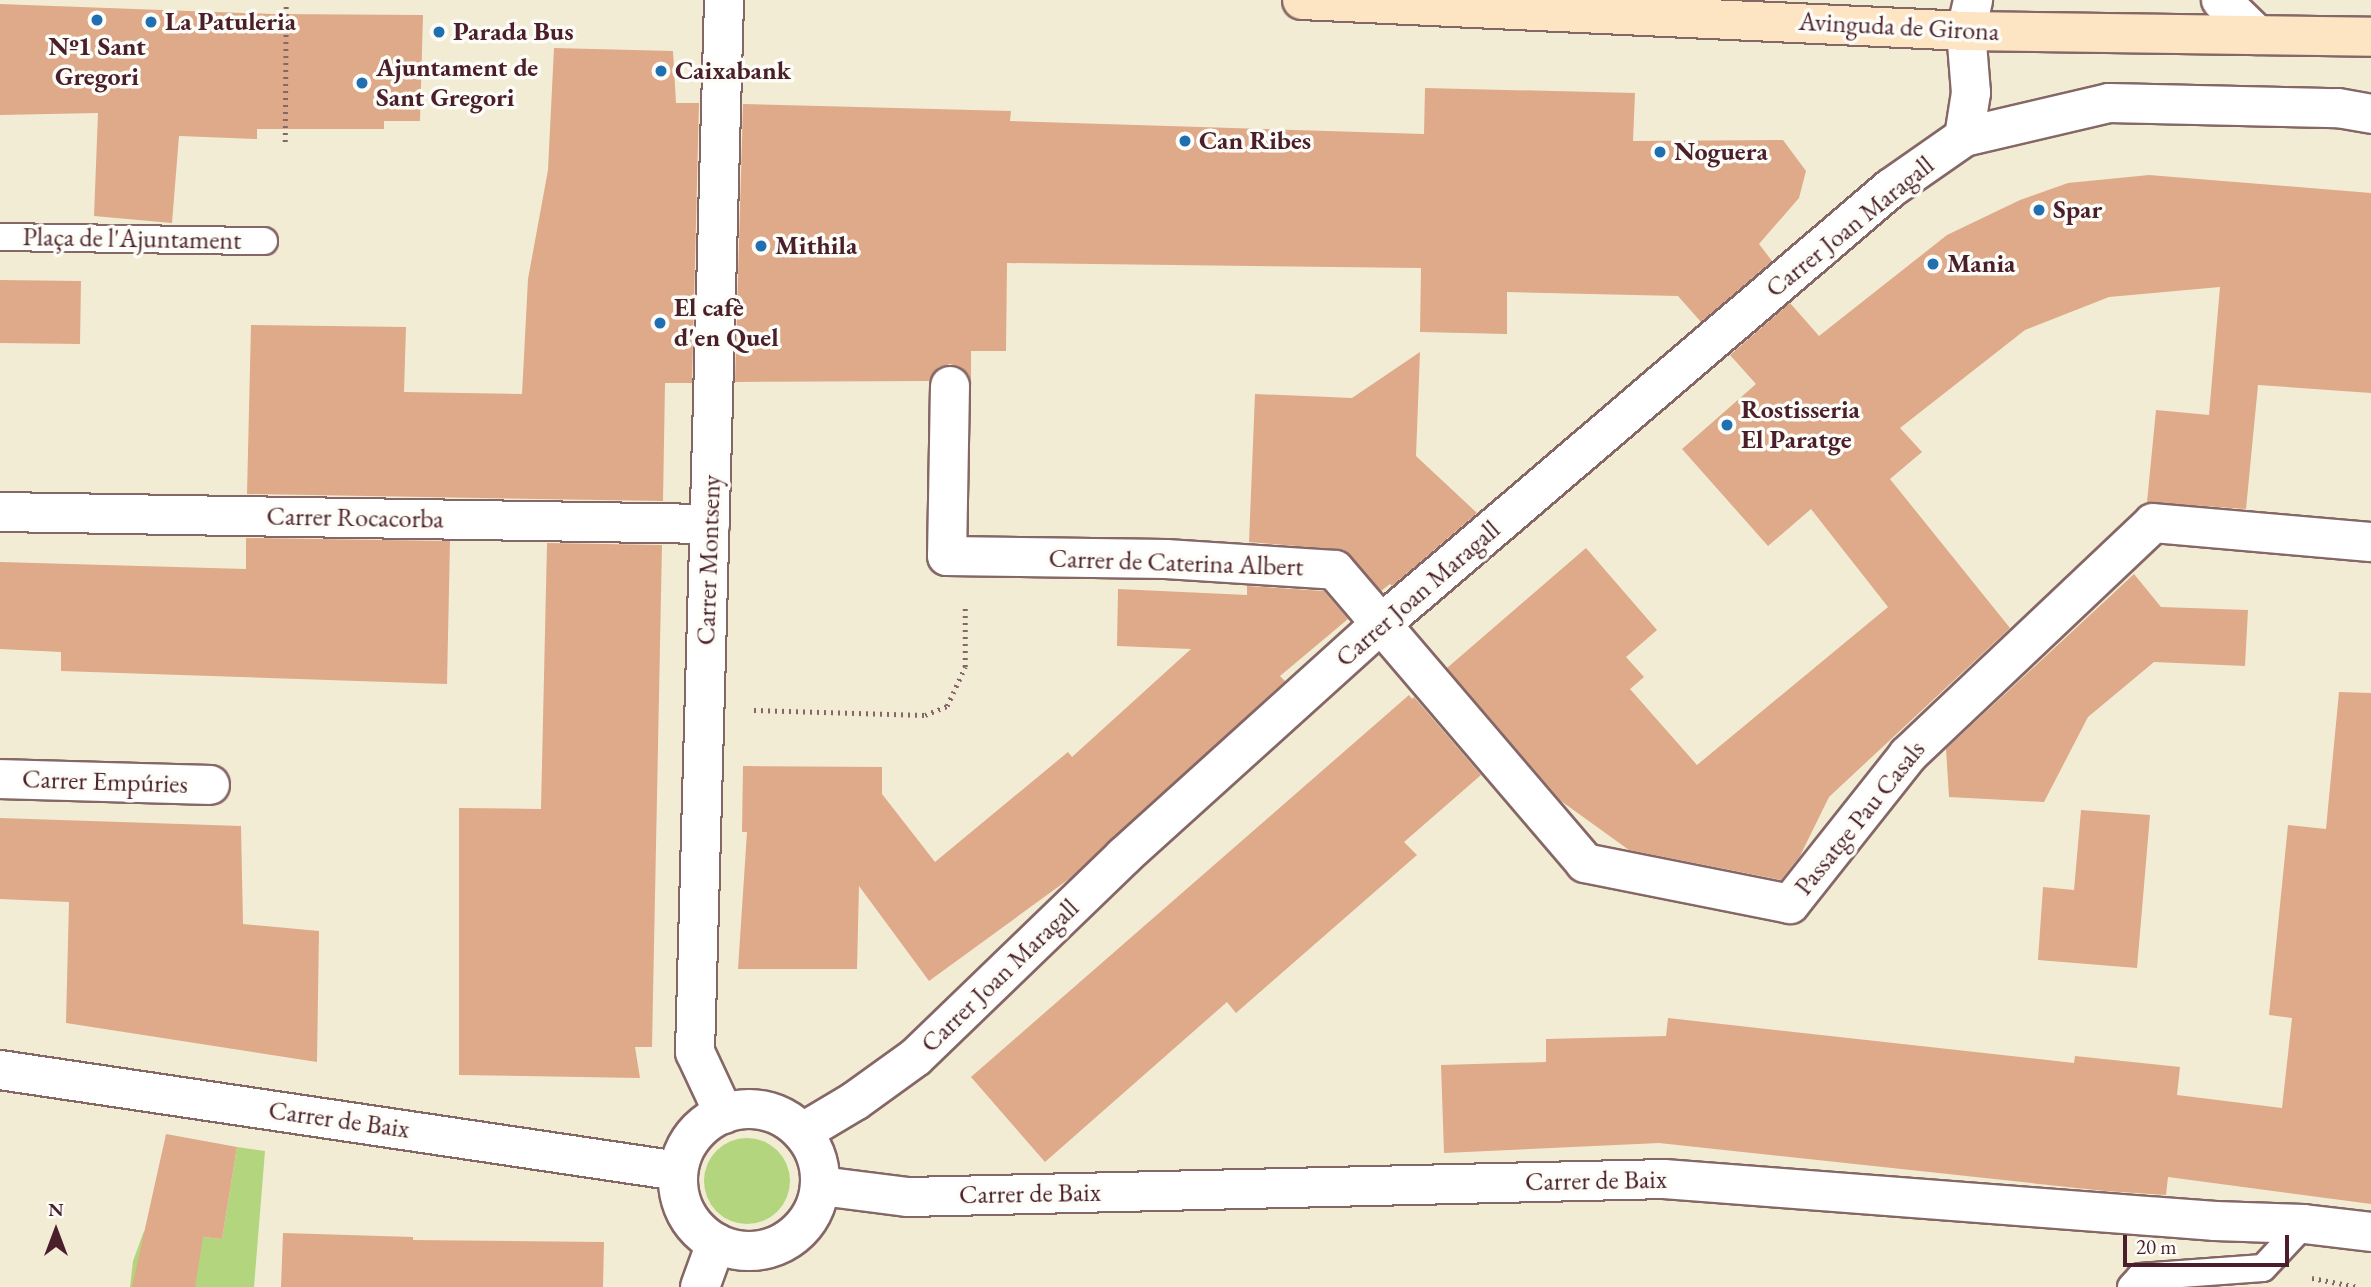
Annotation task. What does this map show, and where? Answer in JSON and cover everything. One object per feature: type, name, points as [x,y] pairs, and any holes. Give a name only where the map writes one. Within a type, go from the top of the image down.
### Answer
[{"type":"main road","name":"Avinguda de Girona","points":[[1302,0],[1969,15],[2257,36],[2371,37]]},
{"type":"street","name":"Carrer Montseny","points":[[724,0],[695,1052],[724,1114]]},
{"type":"street","points":[[2221,0],[2257,36]]},
{"type":"street","points":[[1969,15],[1971,93],[1964,137],[2109,103],[2338,108],[2371,114]]},
{"type":"street","name":"Carrer Joan Maragall","points":[[803,1132],[855,1101],[916,1057],[1124,856],[1380,625],[1891,188],[1964,137]]},
{"type":"street","points":[[950,386],[957,556]]},
{"type":"street","name":"Carrer Rocacorba","points":[[0,512],[710,524]]},
{"type":"street","name":"Passatge Pau Casals","points":[[1380,625],[1585,863],[1790,904],[1908,755],[2153,523],[2371,542]]},
{"type":"street","name":"Carrer de Caterina Albert","points":[[957,556],[1166,559],[1335,570],[1380,625]]},
{"type":"street","name":"Carrer Empúries","points":[[0,779],[210,785]]},
{"type":"street","name":"Carrer de Baix","points":[[0,1070],[678,1171]]},
{"type":"street","points":[[745,1109],[766,1111],[786,1119],[803,1132],[817,1157],[821,1186],[810,1219],[784,1242],[750,1252],[732,1250],[698,1230],[686,1213],[678,1192],[678,1171],[684,1150],[696,1131],[724,1114],[745,1109]]},
{"type":"street","name":"Carrer de Baix","points":[[821,1186],[908,1197],[1664,1178],[2215,1221],[2304,1224],[2371,1232]]},
{"type":"street","points":[[700,1287],[716,1243]]},
{"type":"lane","name":"Plaça de l'Ajuntament","points":[[0,237],[264,241]]},
{"type":"lane","points":[[2131,1287],[2140,1277],[2263,1268],[2304,1224]]},
{"type":"path","points":[[285,142],[286,6]]},
{"type":"path","points":[[705,709],[925,715],[947,706],[965,667],[957,556]]},
{"type":"green space","points":[[747,1138],[771,1145],[783,1157],[790,1181],[783,1205],[771,1217],[747,1224],[723,1217],[711,1205],[704,1181],[711,1157],[723,1145]]},
{"type":"green space","points":[[237,1147],[265,1151],[254,1287],[130,1287],[133,1261],[144,1231],[222,1239]]},
{"type":"building","points":[[0,4],[272,14],[423,15],[420,121],[384,121],[384,129],[257,129],[257,139],[179,136],[172,223],[94,216],[98,113],[0,115]]},
{"type":"building","points":[[554,48],[673,51],[676,103],[699,103],[692,383],[665,383],[663,501],[247,494],[251,325],[406,327],[404,392],[522,394],[528,279],[548,170]]},
{"type":"building","points":[[1425,88],[1635,93],[1633,141],[1783,140],[1806,171],[1799,198],[1759,244],[1772,261],[1701,322],[1678,296],[1507,292],[1507,334],[1420,332],[1421,268],[1007,263],[1006,351],[971,351],[971,381],[962,368],[950,364],[939,367],[929,381],[735,382],[743,104],[1011,111],[1010,121],[1424,134]]},
{"type":"building","points":[[2149,175],[2371,193],[2371,393],[2258,385],[2246,509],[2147,502],[2156,410],[2209,415],[2220,287],[2109,297],[2025,330],[1900,428],[1922,452],[1890,479],[2010,628],[1829,797],[1800,856],[1781,880],[1629,850],[1561,801],[1447,668],[1586,548],[1657,630],[1626,657],[1644,677],[1630,689],[1697,765],[1888,607],[1811,509],[1768,546],[1682,449],[1756,384],[1730,355],[1790,303],[1819,336],[1947,235],[2020,200],[2068,183]]},
{"type":"building","points":[[0,280],[81,281],[80,344],[0,343]]},
{"type":"building","points":[[1420,352],[1416,456],[1477,513],[1392,586],[1390,584],[1381,591],[1344,550],[1249,542],[1255,394],[1352,398]]},
{"type":"building","points":[[246,538],[450,541],[447,684],[61,671],[61,652],[0,649],[0,562],[246,569]]},
{"type":"building","points":[[547,543],[662,545],[652,1047],[635,1047],[640,1078],[459,1075],[459,808],[541,809]]},
{"type":"building","points":[[2134,574],[2161,607],[2248,610],[2245,666],[2154,662],[2088,717],[2044,802],[1949,797],[1946,749]]},
{"type":"building","points":[[1247,586],[1324,591],[1348,619],[1280,676],[1285,681],[1069,879],[929,981],[859,886],[857,969],[738,969],[747,832],[742,832],[743,766],[882,767],[882,794],[935,862],[1068,752],[1072,757],[1191,649],[1117,646],[1118,589],[1247,595]]},
{"type":"building","points":[[2339,692],[2371,693],[2371,1204],[2168,1177],[2166,1195],[2105,1191],[1659,1143],[1444,1153],[1441,1065],[1546,1062],[1546,1039],[1666,1036],[1668,1018],[2074,1063],[2075,1056],[2180,1067],[2177,1095],[2282,1108],[2292,1018],[2269,1015],[2288,825],[2326,829]]},
{"type":"building","points":[[1409,695],[1412,699],[1414,697],[1481,775],[1404,842],[1417,855],[1236,1013],[1227,1002],[1045,1162],[971,1077]]},
{"type":"building","points":[[2081,810],[2150,815],[2137,968],[2038,960],[2043,887],[2074,890]]},
{"type":"building","points":[[0,818],[241,826],[243,924],[319,931],[317,1062],[66,1023],[69,902],[0,899]]},
{"type":"building","points":[[166,1134],[237,1147],[222,1239],[203,1237],[195,1287],[132,1287]]},
{"type":"building","points":[[283,1233],[413,1237],[413,1240],[604,1242],[603,1287],[281,1287]]},
{"type":"place","name":"Nº1 Sant Gregori","points":[[97,20]]},
{"type":"place","name":"La Patuleria","points":[[151,22]]},
{"type":"place","name":"Parada Bus","points":[[439,32]]},
{"type":"place","name":"Caixabank","points":[[661,71]]},
{"type":"place","name":"Ajuntament de Sant Gregori","points":[[362,83]]},
{"type":"place","name":"Can Ribes","points":[[1185,141]]},
{"type":"place","name":"Noguera","points":[[1660,152]]},
{"type":"place","name":"Spar","points":[[2039,210]]},
{"type":"place","name":"Mithila","points":[[761,246]]},
{"type":"place","name":"Mania","points":[[1933,264]]},
{"type":"place","name":"El cafè d'en Quel","points":[[660,323]]},
{"type":"place","name":"Rostisseria El Paratge","points":[[1727,425]]}]
